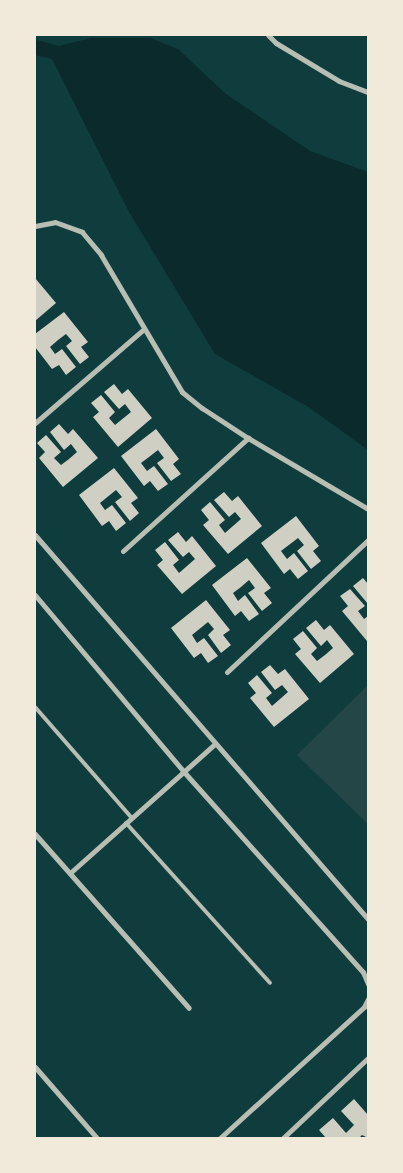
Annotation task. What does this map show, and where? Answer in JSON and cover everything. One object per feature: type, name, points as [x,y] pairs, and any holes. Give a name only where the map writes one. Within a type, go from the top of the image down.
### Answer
[{"type":"street","points":[[268,35],[276,43],[339,81],[368,92]]},
{"type":"street","points":[[35,226],[55,222],[82,232],[100,255],[182,392],[202,408],[248,438],[368,509]]},
{"type":"street","points":[[35,423],[144,329]]},
{"type":"street","points":[[123,551],[248,438]]},
{"type":"street","points":[[35,535],[368,918]]},
{"type":"street","points":[[227,672],[368,540]]},
{"type":"street","points":[[35,595],[184,772],[363,972],[368,984]]},
{"type":"street","points":[[70,873],[215,744]]},
{"type":"street","points":[[35,834],[189,1008]]},
{"type":"street","points":[[220,1138],[364,1007],[368,999]]},
{"type":"street","points":[[283,1138],[368,1058]]},
{"type":"street","points":[[36,1069],[98,1138]]},
{"type":"lane","points":[[35,707],[132,818]]},
{"type":"lane","points":[[126,823],[270,983]]},
{"type":"shaded area","points":[[35,37],[37,40],[59,46],[91,38],[150,38],[178,49],[226,94],[310,151],[368,172],[368,450],[310,408],[215,354],[129,212],[52,59],[35,55]]},
{"type":"shaded area","points":[[368,685],[368,824],[297,755]]},
{"type":"building","points":[[35,278],[56,303],[35,321]]},
{"type":"building","points":[[64,312],[88,342],[81,347],[89,357],[80,364],[66,346],[72,341],[66,334],[58,340],[50,347],[55,354],[62,349],[76,367],[66,375],[59,365],[52,369],[35,347],[35,334]]},
{"type":"building","points":[[114,384],[122,394],[128,389],[152,418],[118,447],[93,417],[99,412],[91,403],[101,395],[115,412],[109,418],[115,425],[131,412],[125,404],[119,409],[104,392]]},
{"type":"building","points":[[59,424],[68,434],[73,429],[98,458],[63,487],[39,458],[45,452],[37,443],[46,435],[61,452],[54,458],[61,465],[69,459],[77,452],[71,444],[64,450],[50,432]]},
{"type":"building","points":[[156,429],[179,459],[173,464],[181,474],[171,481],[157,463],[164,458],[158,450],[141,463],[147,471],[154,466],[168,484],[158,491],[150,481],[144,486],[121,456]]},
{"type":"building","points":[[114,468],[138,498],[131,503],[139,513],[130,521],[115,502],[122,497],[116,490],[100,503],[105,510],[112,505],[126,523],[116,531],[109,521],[102,526],[79,495]]},
{"type":"building","points":[[224,492],[232,501],[238,496],[262,526],[228,554],[203,525],[209,520],[201,510],[210,502],[225,520],[219,525],[225,533],[241,519],[235,512],[229,517],[214,500]]},
{"type":"building","points":[[296,516],[319,546],[313,551],[321,561],[311,569],[297,551],[304,545],[298,538],[281,551],[287,559],[294,553],[308,571],[298,579],[290,569],[284,574],[261,543]]},
{"type":"building","points":[[178,532],[186,542],[192,536],[216,566],[182,594],[157,565],[163,560],[155,550],[165,542],[179,560],[173,565],[179,573],[195,559],[189,552],[183,557],[168,540]]},
{"type":"building","points":[[247,558],[271,588],[264,593],[272,603],[262,611],[248,593],[255,588],[249,580],[233,593],[238,601],[245,595],[259,614],[249,621],[241,611],[235,616],[212,585]]},
{"type":"building","points":[[363,578],[368,584],[368,604],[353,586]]},
{"type":"building","points":[[350,589],[365,606],[358,611],[364,619],[368,616],[367,641],[342,611],[348,606],[340,596]]},
{"type":"building","points":[[206,600],[230,630],[223,635],[231,645],[221,653],[208,635],[214,629],[208,622],[192,635],[197,643],[204,638],[218,656],[208,663],[201,653],[194,658],[171,628]]},
{"type":"building","points":[[316,620],[324,630],[330,625],[354,654],[320,683],[295,654],[301,649],[293,639],[303,631],[317,648],[311,654],[317,661],[325,655],[333,648],[327,640],[321,646],[306,628]]},
{"type":"building","points":[[270,665],[278,674],[285,669],[309,699],[274,727],[250,698],[256,693],[248,683],[257,675],[272,693],[266,698],[272,706],[288,692],[282,685],[275,690],[261,672]]},
{"type":"building","points":[[354,1099],[368,1115],[368,1138],[362,1135],[359,1138],[326,1138],[319,1130],[333,1118],[346,1133],[354,1125],[341,1111]]}]
